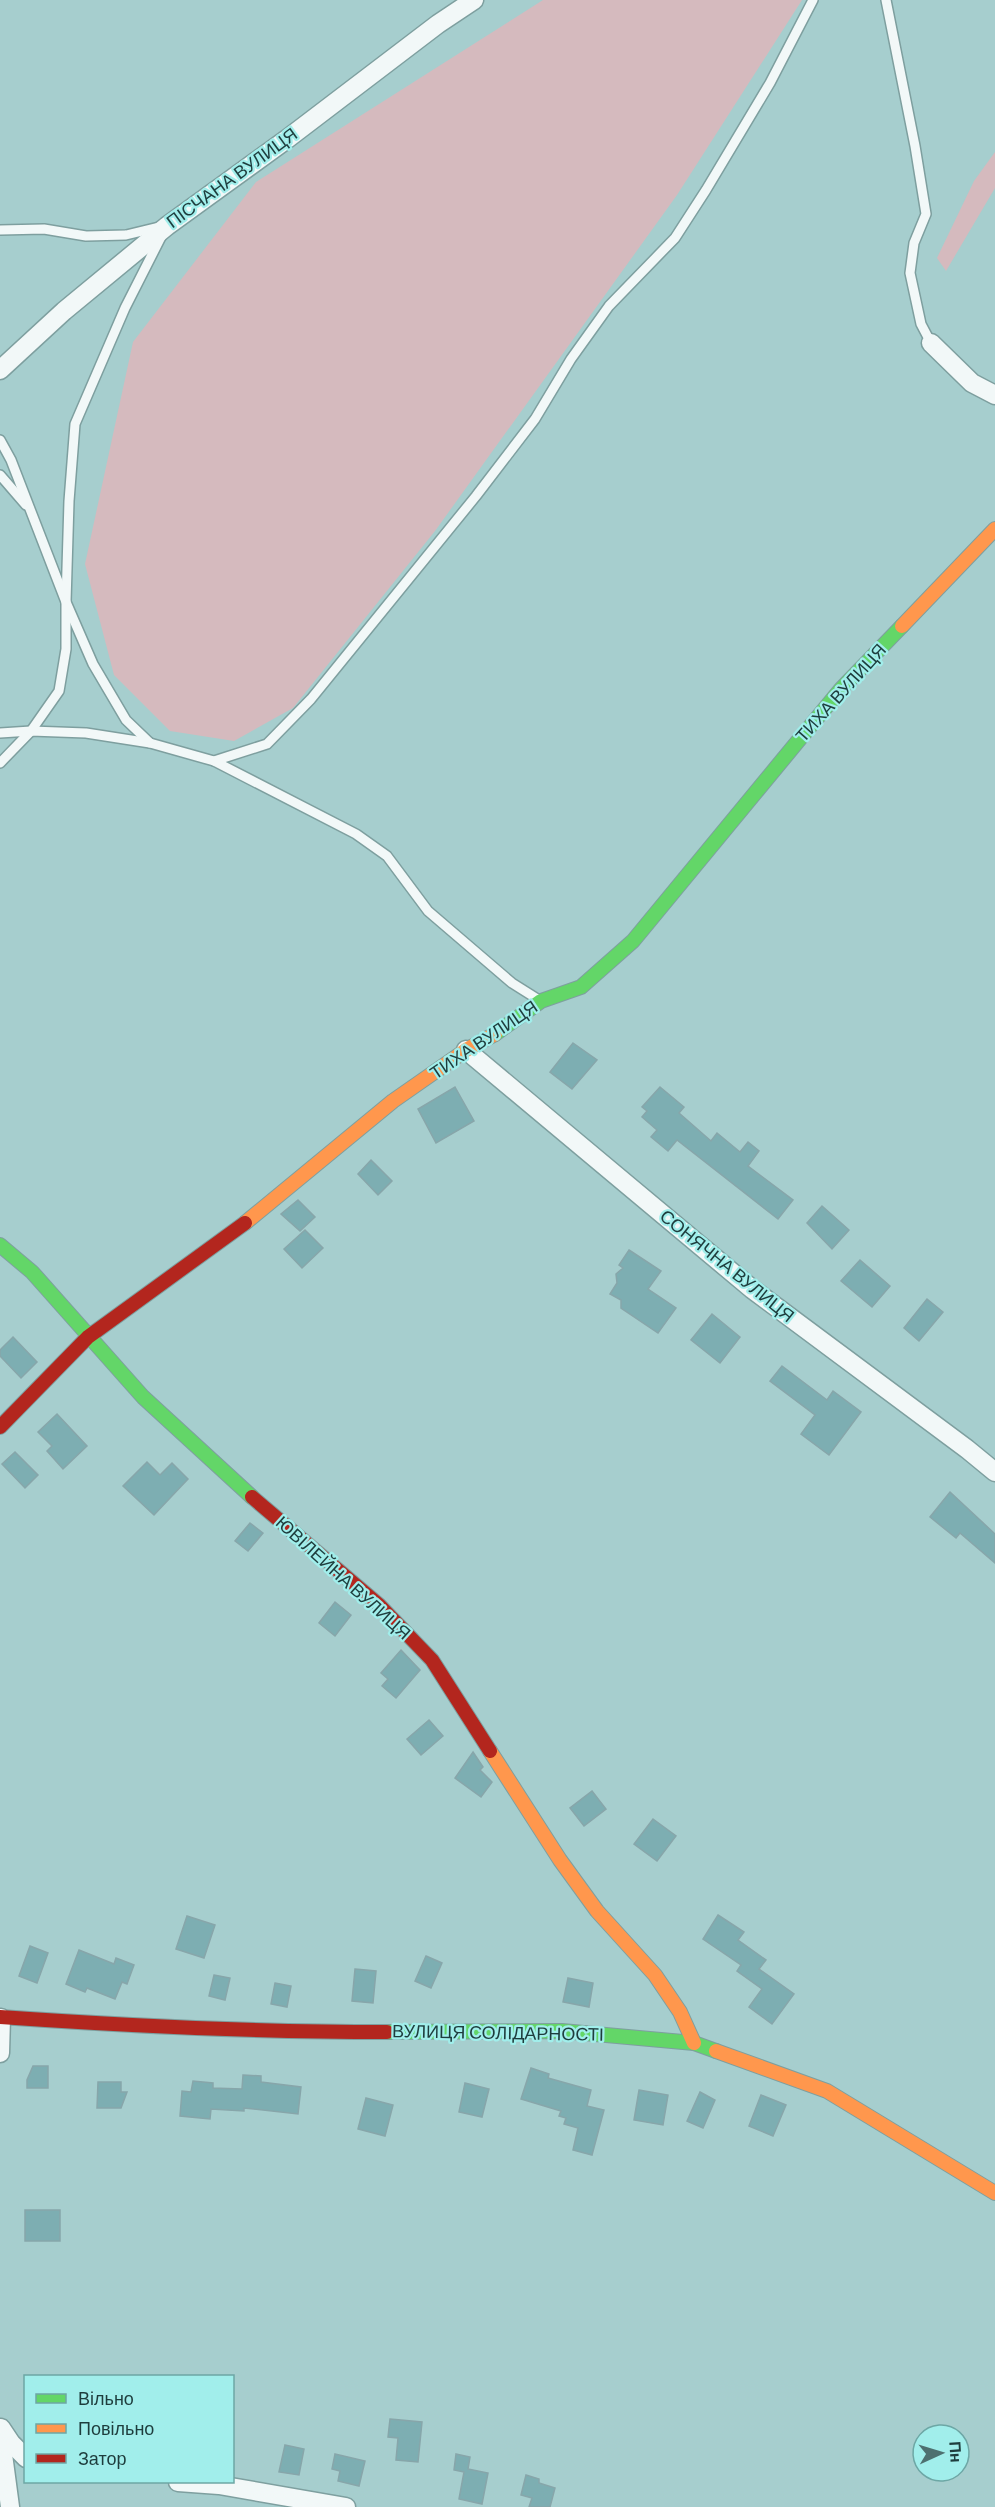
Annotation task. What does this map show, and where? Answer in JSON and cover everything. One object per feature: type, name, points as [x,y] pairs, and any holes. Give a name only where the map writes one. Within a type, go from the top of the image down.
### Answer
[{"type":"street","name":"ПІСЧАНА ВУЛИЦЯ","points":[[0,370],[64,311],[167,225],[286,139],[438,24],[474,0]]},
{"type":"street","points":[[931,343],[972,383],[995,395]]},
{"type":"street","name":"ТИХА ВУЛИЦЯ","points":[[0,1426],[88,1337],[261,1211],[393,1101],[466,1050],[509,1026],[541,1001],[580,987],[633,940],[841,689],[995,529]]},
{"type":"street","name":"СОНЯЧНА ВУЛИЦЯ","points":[[466,1050],[752,1289],[995,1472]]},
{"type":"street","name":"ЮВІЛЕЙНА ВУЛИЦЯ","points":[[0,1245],[32,1272],[144,1397],[259,1503],[379,1605],[432,1660],[560,1860],[597,1911],[655,1975],[680,2012],[694,2043]]},
{"type":"street","points":[[0,2018],[0,2053]]},
{"type":"street","name":"ВУЛИЦЯ СОЛІДАРНОСТІ","points":[[0,2018],[137,2027],[281,2032],[561,2031],[694,2043],[827,2091],[995,2193]]},
{"type":"street","points":[[0,2426],[11,2444],[24,2456]]},
{"type":"street","points":[[0,2432],[10,2507]]},
{"type":"street","points":[[198,2483],[346,2507]]},
{"type":"lane","points":[[214,761],[267,744],[311,699],[476,496],[535,419],[571,359],[609,306],[675,238],[753,112],[813,0]]},
{"type":"lane","points":[[886,0],[926,214],[914,243],[910,273],[921,324],[931,343]]},
{"type":"lane","points":[[0,230],[44,229],[86,236],[116,235],[167,225]]},
{"type":"lane","points":[[0,763],[31,731],[59,691],[66,649],[69,501],[75,424],[125,308],[167,225]]},
{"type":"lane","points":[[0,440],[11,460],[66,602],[93,664],[126,720],[150,743]]},
{"type":"lane","points":[[0,475],[31,511]]},
{"type":"lane","points":[[0,733],[31,731],[86,733],[150,743],[214,761],[347,829],[387,856],[428,911],[512,983],[541,1001]]},
{"type":"shaded area","points":[[543,0],[802,0],[677,195],[435,531],[293,708],[234,741],[170,731],[114,675],[85,564],[133,342],[256,182]]},
{"type":"shaded area","points":[[995,152],[995,188],[946,271],[937,258],[974,181]]},
{"type":"building","points":[[573,1043],[597,1060],[572,1089],[550,1072]]},
{"type":"building","points":[[455,1087],[474,1121],[436,1143],[418,1109]]},
{"type":"building","points":[[660,1087],[684,1107],[679,1113],[711,1141],[717,1133],[740,1152],[748,1142],[759,1151],[748,1166],[793,1200],[778,1219],[677,1140],[668,1151],[651,1137],[657,1130],[642,1117],[647,1111],[642,1107]]},
{"type":"building","points":[[371,1160],[392,1181],[378,1195],[358,1174]]},
{"type":"building","points":[[298,1200],[315,1217],[300,1231],[281,1214]]},
{"type":"building","points":[[822,1206],[849,1230],[832,1249],[807,1223]]},
{"type":"building","points":[[305,1230],[323,1248],[302,1268],[284,1249]]},
{"type":"building","points":[[629,1250],[661,1271],[648,1289],[676,1308],[658,1333],[621,1308],[621,1300],[610,1294],[617,1283],[616,1274],[623,1268],[619,1265]]},
{"type":"building","points":[[860,1260],[890,1286],[872,1307],[841,1281]]},
{"type":"building","points":[[927,1299],[943,1312],[919,1341],[904,1328]]},
{"type":"building","points":[[712,1314],[740,1337],[720,1363],[691,1340]]},
{"type":"building","points":[[13,1337],[37,1362],[21,1378],[0,1356],[0,1350]]},
{"type":"building","points":[[782,1366],[827,1400],[833,1391],[861,1412],[829,1455],[801,1434],[815,1415],[770,1381]]},
{"type":"building","points":[[57,1414],[87,1446],[63,1469],[47,1451],[52,1446],[38,1432]]},
{"type":"building","points":[[15,1452],[38,1475],[25,1488],[2,1464]]},
{"type":"building","points":[[147,1462],[160,1475],[172,1463],[188,1479],[154,1515],[123,1486]]},
{"type":"building","points":[[950,1492],[995,1534],[995,1563],[960,1533],[956,1538],[930,1517]]},
{"type":"building","points":[[250,1523],[263,1533],[248,1551],[235,1541]]},
{"type":"building","points":[[335,1602],[351,1615],[335,1636],[319,1623]]},
{"type":"building","points":[[401,1650],[420,1670],[396,1698],[382,1686],[388,1679],[381,1673]]},
{"type":"building","points":[[429,1720],[443,1736],[421,1755],[407,1739]]},
{"type":"building","points":[[473,1752],[483,1767],[480,1770],[492,1782],[481,1797],[455,1778]]},
{"type":"building","points":[[592,1791],[606,1809],[584,1826],[570,1808]]},
{"type":"building","points":[[653,1819],[676,1836],[657,1861],[634,1844]]},
{"type":"building","points":[[718,1915],[744,1932],[738,1940],[766,1960],[759,1969],[794,1994],[772,2024],[749,2007],[762,1989],[737,1971],[741,1965],[703,1939]]},
{"type":"building","points":[[187,1916],[215,1925],[204,1958],[176,1949]]},
{"type":"building","points":[[30,1946],[48,1953],[37,1983],[19,1976]]},
{"type":"building","points":[[79,1950],[114,1964],[116,1958],[134,1965],[127,1984],[122,1982],[115,1999],[87,1988],[85,1992],[66,1984]]},
{"type":"building","points":[[426,1956],[442,1963],[431,1988],[415,1981]]},
{"type":"building","points":[[355,1969],[376,1971],[373,2003],[352,2001]]},
{"type":"building","points":[[214,1975],[230,1978],[225,2000],[209,1996]]},
{"type":"building","points":[[568,1978],[593,1983],[589,2007],[563,2002]]},
{"type":"building","points":[[275,1983],[291,1986],[287,2007],[271,2004]]},
{"type":"building","points":[[33,2066],[48,2066],[48,2088],[27,2088],[27,2080]]},
{"type":"building","points":[[531,2068],[549,2074],[548,2078],[591,2090],[587,2106],[604,2110],[592,2155],[573,2150],[578,2128],[564,2124],[566,2118],[559,2116],[561,2111],[521,2099]]},
{"type":"building","points":[[243,2075],[261,2076],[261,2082],[301,2087],[298,2114],[244,2108],[244,2111],[211,2109],[210,2119],[180,2116],[182,2091],[191,2092],[193,2081],[213,2083],[213,2088],[242,2089]]},
{"type":"building","points":[[98,2082],[121,2082],[121,2092],[127,2092],[121,2108],[97,2108]]},
{"type":"building","points":[[465,2083],[489,2089],[482,2117],[459,2112]]},
{"type":"building","points":[[639,2090],[668,2095],[663,2125],[634,2120]]},
{"type":"building","points":[[700,2092],[715,2100],[703,2128],[687,2121]]},
{"type":"building","points":[[761,2095],[786,2105],[773,2136],[749,2126]]},
{"type":"building","points":[[366,2098],[393,2105],[385,2136],[358,2129]]},
{"type":"building","points":[[25,2210],[60,2210],[60,2241],[25,2241]]},
{"type":"building","points":[[390,2419],[422,2422],[418,2462],[396,2460],[398,2438],[388,2437]]},
{"type":"building","points":[[285,2445],[304,2449],[299,2475],[279,2472]]},
{"type":"building","points":[[335,2454],[365,2461],[359,2486],[338,2481],[340,2471],[332,2469]]},
{"type":"building","points":[[456,2454],[470,2457],[468,2469],[488,2473],[482,2504],[459,2499],[464,2472],[454,2470]]},
{"type":"building","points":[[526,2475],[539,2479],[539,2483],[555,2488],[550,2507],[529,2507],[532,2498],[521,2495]]},
{"type":"traffic: fast","points":[[495,1034],[541,1001],[581,987],[633,941],[841,689],[902,626]]},
{"type":"traffic: fast","points":[[0,1245],[32,1272],[143,1397],[252,1497]]},
{"type":"traffic: fast","points":[[387,2032],[562,2031],[694,2043],[716,2051]]},
{"type":"traffic: slow","points":[[902,626],[995,529]]},
{"type":"traffic: slow","points":[[245,1223],[393,1101],[466,1050],[495,1034]]},
{"type":"traffic: slow","points":[[490,1751],[560,1860],[597,1911],[655,1975],[680,2012],[694,2043]]},
{"type":"traffic: slow","points":[[716,2051],[827,2091],[995,2193]]},
{"type":"traffic: jam","points":[[0,1427],[88,1337],[245,1223]]},
{"type":"traffic: jam","points":[[252,1497],[379,1605],[432,1660],[490,1751]]},
{"type":"traffic: jam","points":[[0,2017],[193,2028],[387,2032]]}]
